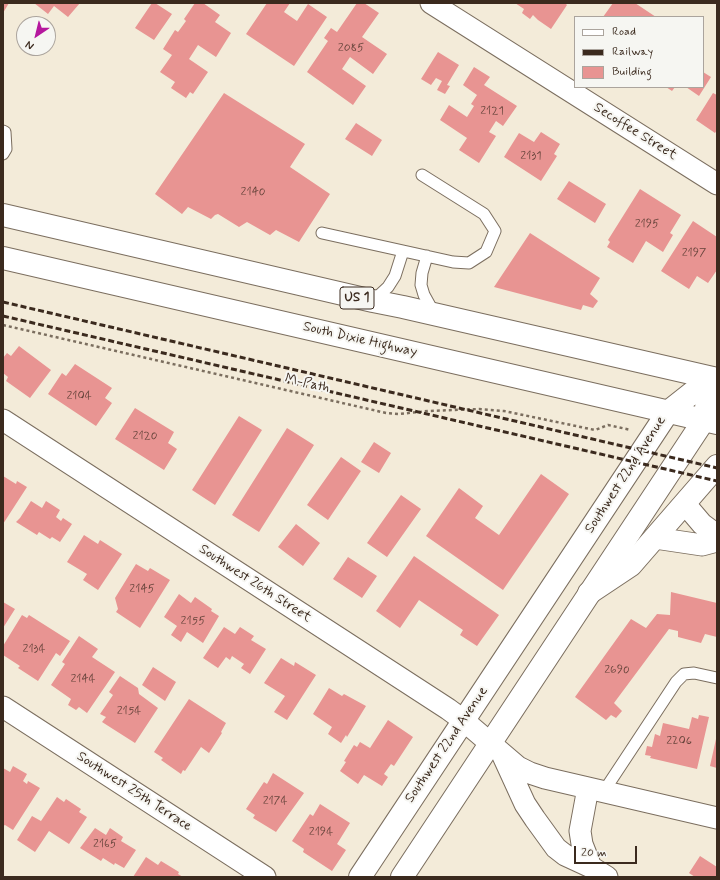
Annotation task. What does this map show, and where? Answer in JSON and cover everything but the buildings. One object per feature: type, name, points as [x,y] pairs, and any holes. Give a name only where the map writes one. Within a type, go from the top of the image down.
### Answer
[{"type":"main road","name":"US 1","points":[[3,215],[714,378]]},
{"type":"main road","name":"South Dixie Highway","points":[[3,258],[711,421]]},
{"type":"main road","name":"Southwest 22nd Avenue","points":[[360,877],[668,412],[714,378]]},
{"type":"main road","points":[[402,877],[496,748],[589,593],[711,421],[714,378]]},
{"type":"main road","points":[[589,593],[631,565],[717,466]]},
{"type":"street","name":"Secoffee Street","points":[[436,4],[717,184]]},
{"type":"street","name":"Southwest 26th Street","points":[[3,420],[439,703],[463,720],[518,767],[530,773],[596,790],[580,831],[582,844],[599,872]]},
{"type":"street","points":[[685,504],[702,524],[717,536]]},
{"type":"street","points":[[655,538],[702,545],[717,541]]},
{"type":"street","name":"Southwest 25th Terrace","points":[[3,707],[265,877]]},
{"type":"street","name":"Southwest 26th Street","points":[[496,748],[525,804],[553,844],[565,855],[599,872]]},
{"type":"street","points":[[596,790],[717,818]]},
{"type":"lane","points":[[3,131],[5,132],[6,150],[3,154]]},
{"type":"lane","points":[[322,233],[453,262],[469,263],[486,252],[495,231],[484,214],[422,175]]},
{"type":"lane","points":[[373,301],[388,287],[395,276],[403,251]]},
{"type":"lane","points":[[427,256],[422,273],[421,285],[424,295],[435,314]]},
{"type":"lane","points":[[596,790],[619,767],[684,674],[694,673],[717,678]]},
{"type":"path","name":"M-Path","points":[[3,325],[386,413],[399,414],[478,409],[511,412],[595,430],[608,425]]},
{"type":"railway","points":[[3,302],[717,468]]},
{"type":"railway","points":[[3,316],[717,481]]}]
